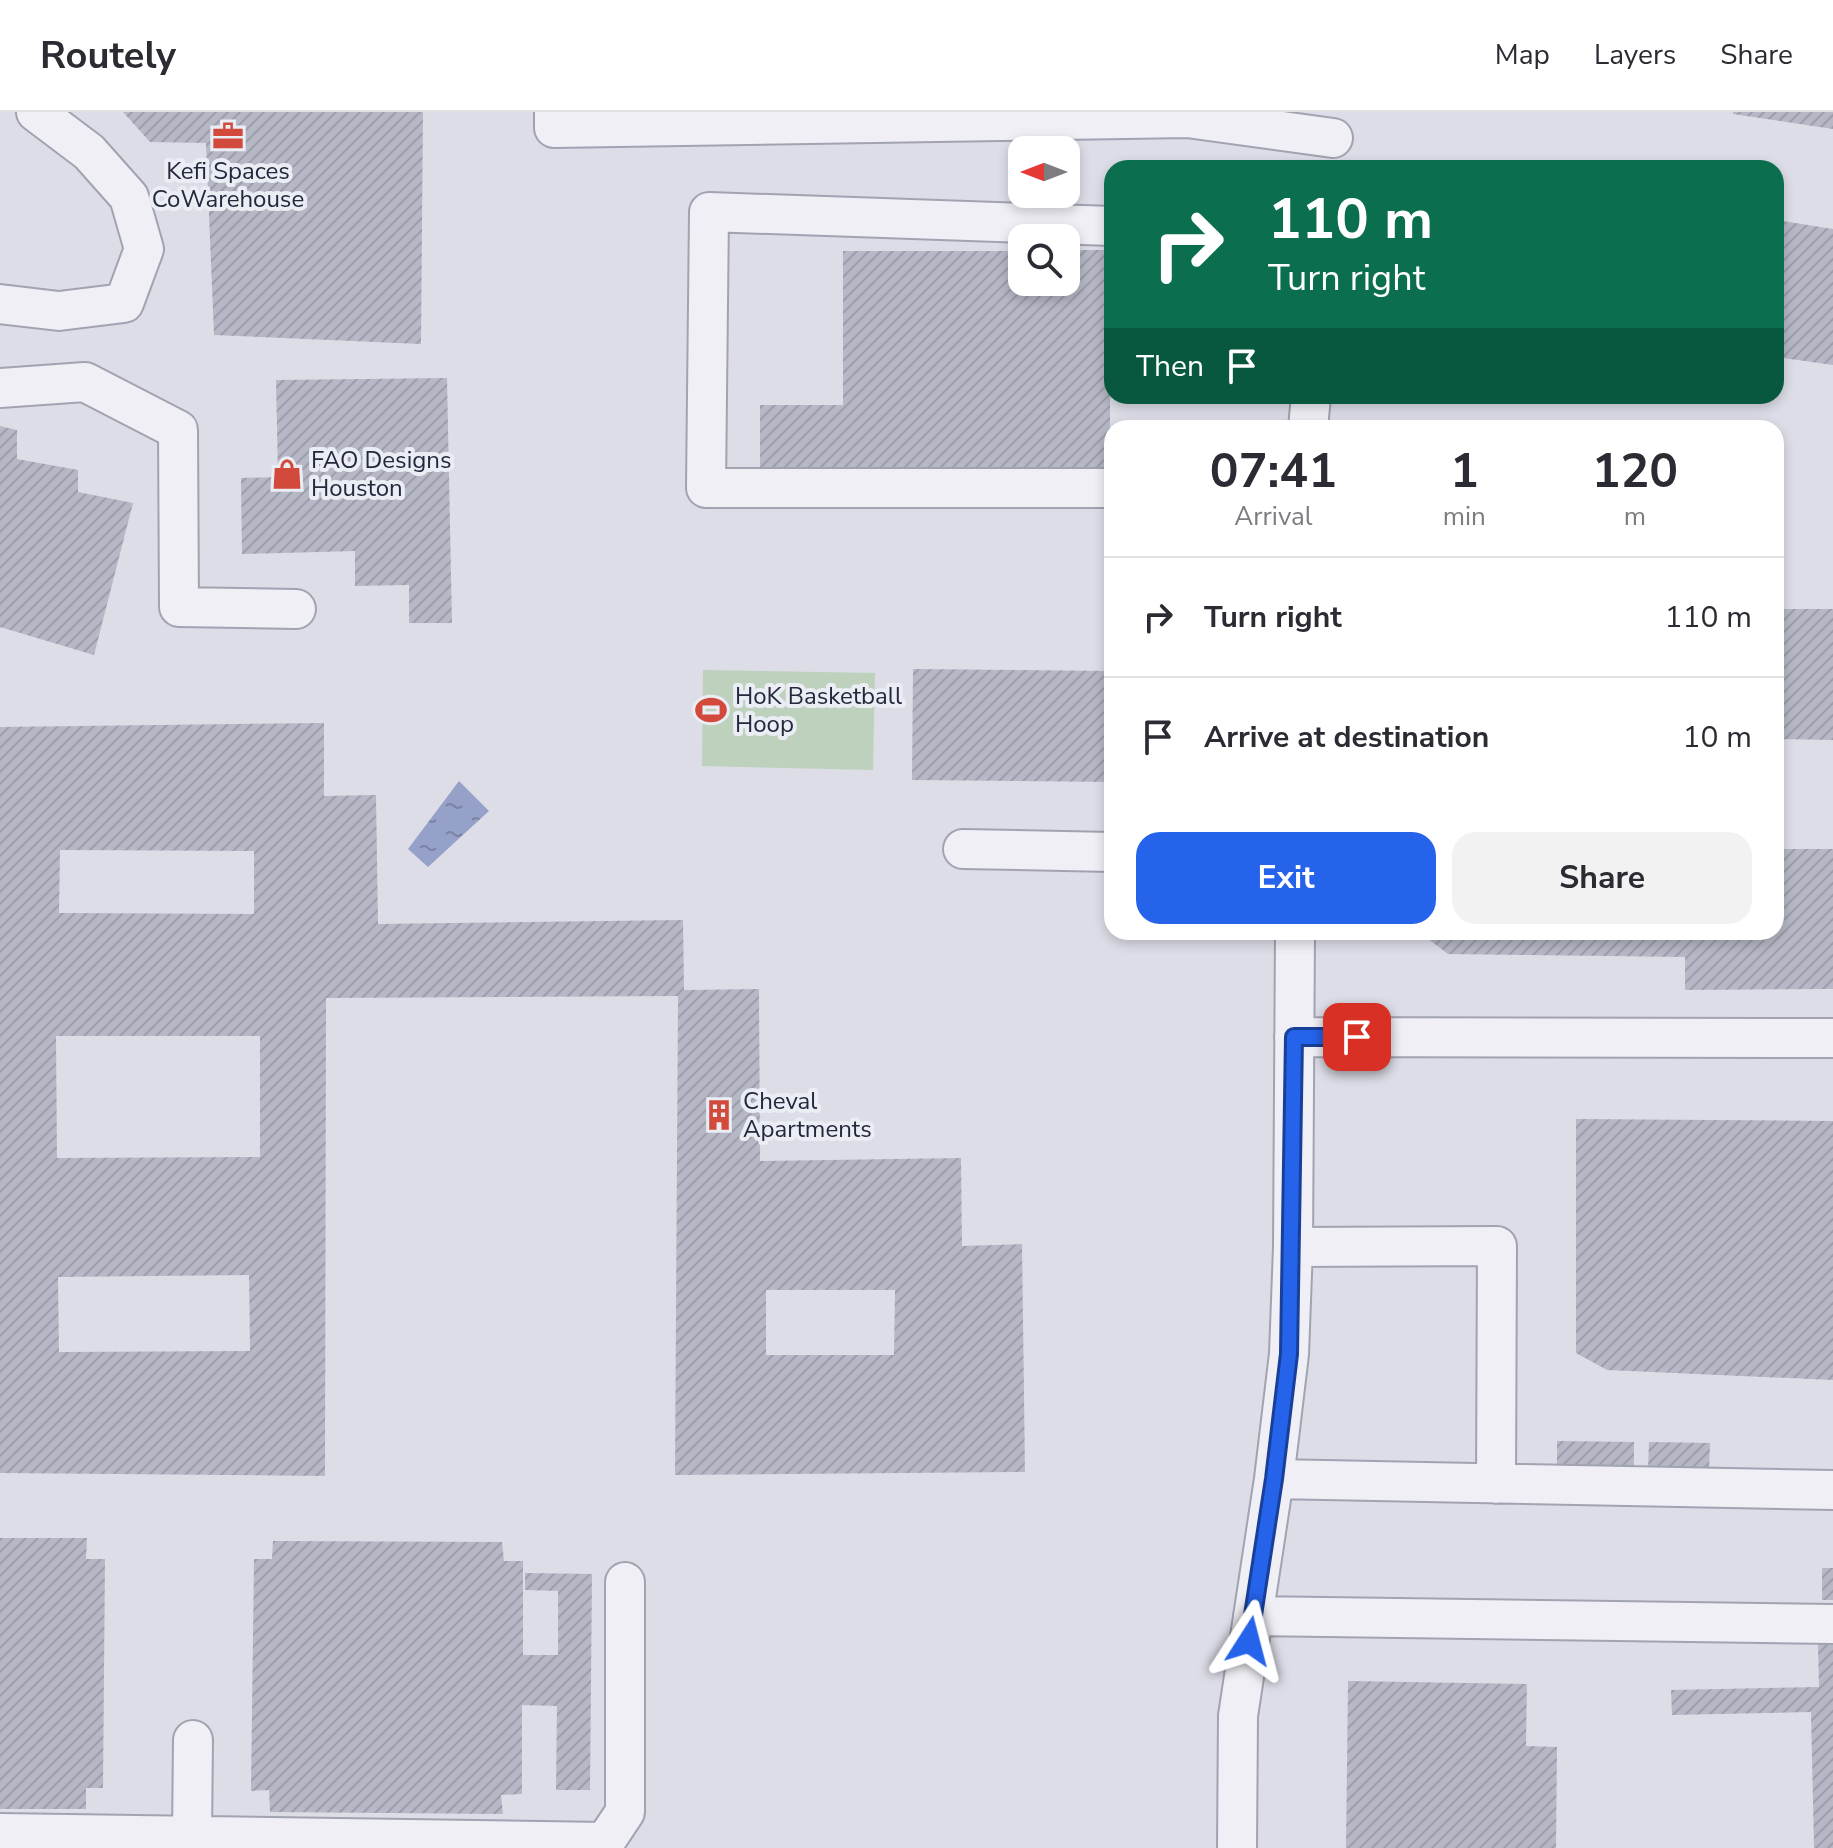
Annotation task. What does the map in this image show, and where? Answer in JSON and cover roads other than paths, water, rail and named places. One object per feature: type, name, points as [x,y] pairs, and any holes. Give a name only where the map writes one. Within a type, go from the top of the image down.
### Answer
[{"type":"street","points":[[0,304],[59,311],[124,303],[144,249],[129,197],[89,152],[36,112]]},
{"type":"street","points":[[554,112],[554,128],[1188,115],[1334,139]]},
{"type":"street","points":[[1103,488],[706,488],[709,212],[1104,226]]},
{"type":"street","points":[[0,388],[85,382],[178,430],[179,607],[296,609]]},
{"type":"street","points":[[963,849],[1104,852]]},
{"type":"street","points":[[1237,1848],[1238,1716],[1274,1479],[1289,1354],[1293,1247],[1295,940]]},
{"type":"street","points":[[1294,1037],[1833,1038]]},
{"type":"street","points":[[1293,1247],[1497,1246],[1496,1484]]},
{"type":"street","points":[[1274,1479],[1833,1490]]},
{"type":"street","points":[[0,1833],[605,1842],[625,1812],[625,1582]]},
{"type":"street","points":[[1253,1616],[1833,1624]]},
{"type":"street","points":[[192,1836],[193,1740]]},
{"type":"water","points":[[459,781],[489,811],[428,867],[408,849]]},
{"type":"place","name":"Kefi Spaces CoWarehouse","points":[[228,136]]},
{"type":"place","name":"FAO Designs Houston","points":[[287,474]]},
{"type":"place","name":"HoK Basketball Hoop","points":[[711,710]]},
{"type":"place","name":"Cheval Apartments","points":[[719,1115]]}]
